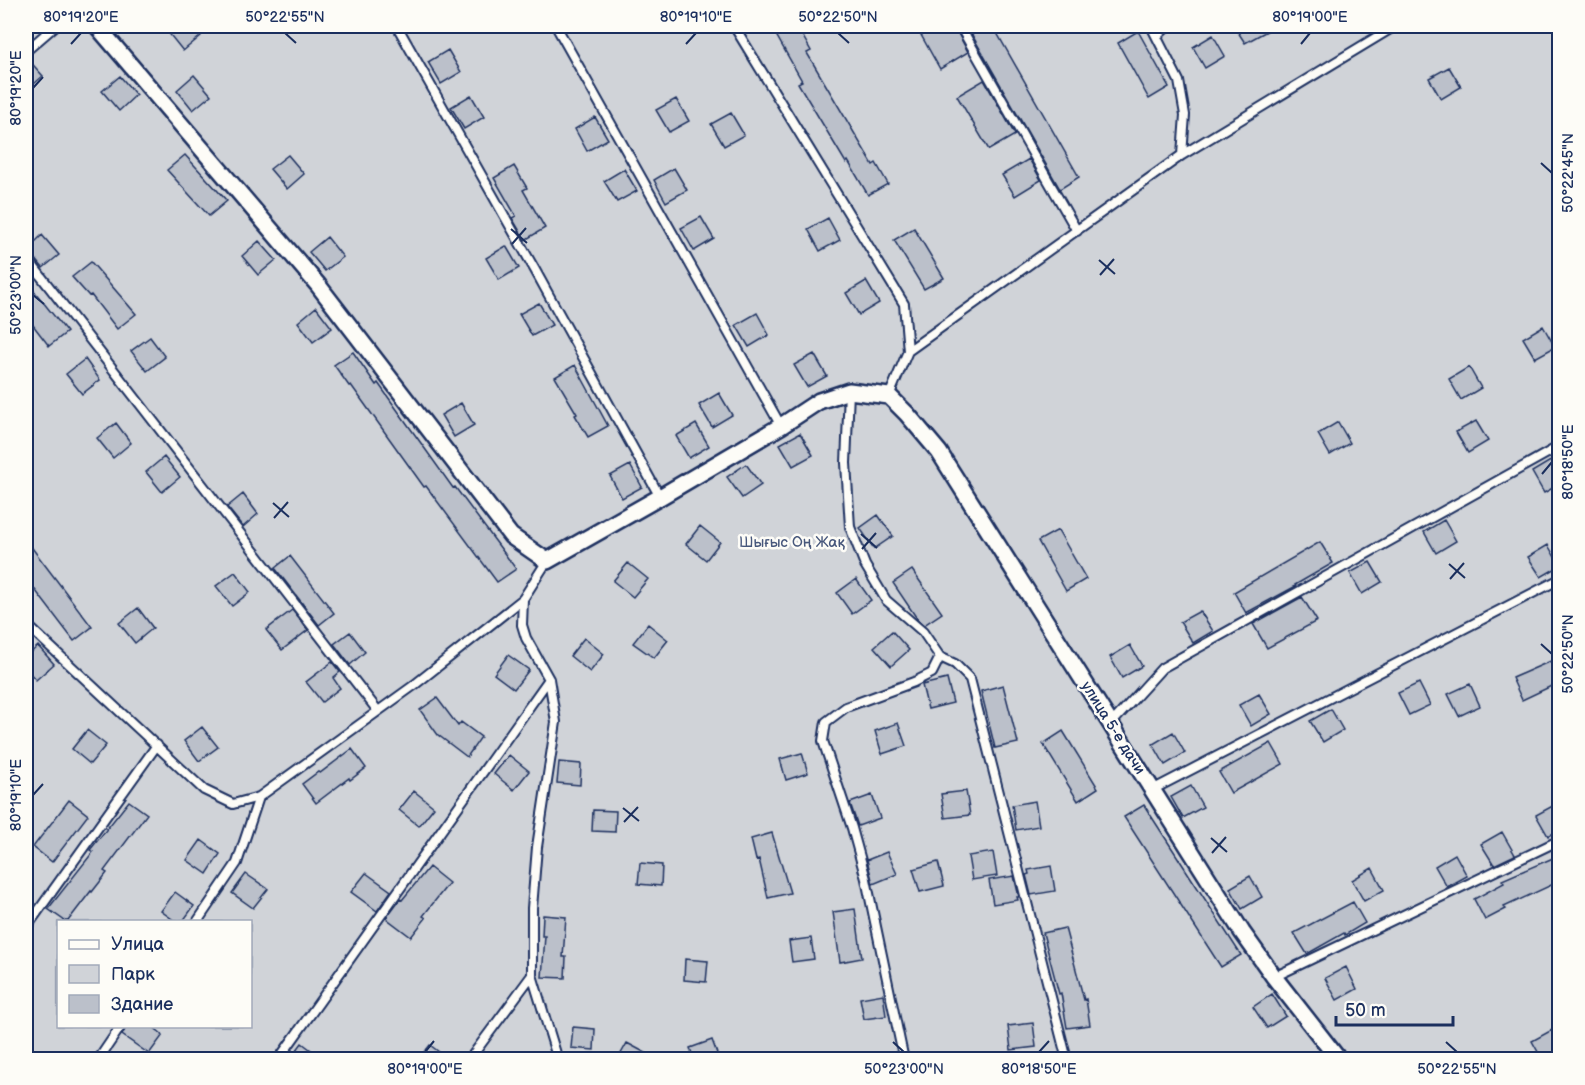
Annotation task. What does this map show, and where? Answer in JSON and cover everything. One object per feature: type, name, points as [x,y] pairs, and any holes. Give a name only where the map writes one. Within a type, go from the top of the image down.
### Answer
[{"type":"street","points":[[98,26],[318,285],[511,536],[547,561],[781,426],[819,401],[849,392],[889,396]]},
{"type":"street","name":"улица 5-е дачи","points":[[889,396],[939,452],[1242,932],[1274,977],[1339,1059]]},
{"type":"lane","points":[[26,51],[55,26]]},
{"type":"lane","points":[[397,26],[660,497]]},
{"type":"lane","points":[[556,26],[781,426]]},
{"type":"lane","points":[[734,26],[904,304],[908,351],[889,396]]},
{"type":"lane","points":[[960,26],[1077,231]]},
{"type":"lane","points":[[1151,26],[1179,81],[1185,115],[1182,155]]},
{"type":"lane","points":[[1157,36],[1168,26]]},
{"type":"lane","points":[[908,351],[1182,155],[1395,26]]},
{"type":"lane","points":[[26,256],[378,711]]},
{"type":"lane","points":[[849,392],[846,463],[850,527],[865,565],[886,600],[923,632],[940,657],[955,664],[970,679],[1067,1059]]},
{"type":"lane","points":[[1111,724],[1162,668],[1560,446]]},
{"type":"lane","points":[[27,628],[204,790],[233,804],[259,797],[378,711],[524,599],[547,561]]},
{"type":"lane","points":[[1152,790],[1560,579]]},
{"type":"lane","points":[[524,599],[522,625],[526,638],[549,679],[556,722],[537,847],[532,908],[532,975],[558,1059]]},
{"type":"lane","points":[[904,1059],[866,879],[852,828],[823,741],[826,722],[846,707],[932,673],[940,657]]},
{"type":"lane","points":[[278,1059],[549,679]]},
{"type":"lane","points":[[26,928],[157,745]]},
{"type":"lane","points":[[198,920],[237,863],[259,797]]},
{"type":"lane","points":[[1274,977],[1560,840]]},
{"type":"lane","points":[[469,1059],[532,975]]},
{"type":"lane","points":[[98,1059],[121,1028]]},
{"type":"green space","name":"Шығыс Оң Жақ","points":[[26,26],[1559,26],[1559,1059],[26,1059]]},
{"type":"building","points":[[174,26],[193,26],[201,36],[183,51],[167,31]]},
{"type":"building","points":[[771,26],[797,26],[811,51],[807,53],[873,165],[876,163],[888,184],[868,195],[798,83],[802,81]]},
{"type":"building","points":[[916,26],[954,26],[968,52],[940,69]]},
{"type":"building","points":[[967,26],[993,26],[1079,177],[1060,189]]},
{"type":"building","points":[[1234,26],[1276,26],[1245,43]]},
{"type":"building","points":[[1138,31],[1169,87],[1149,99],[1118,43]]},
{"type":"building","points":[[1213,35],[1225,56],[1205,68],[1193,47]]},
{"type":"building","points":[[448,50],[461,72],[441,84],[428,62]]},
{"type":"building","points":[[26,57],[43,76],[26,91]]},
{"type":"building","points":[[1449,67],[1461,87],[1441,99],[1429,78]]},
{"type":"building","points":[[194,75],[211,95],[193,110],[177,90]]},
{"type":"building","points":[[120,76],[136,95],[119,111],[102,91]]},
{"type":"building","points":[[984,80],[1015,135],[989,150],[957,96]]},
{"type":"building","points":[[471,95],[484,117],[464,129],[451,107]]},
{"type":"building","points":[[676,99],[689,121],[669,132],[656,110]]},
{"type":"building","points":[[731,113],[744,135],[724,146],[711,124]]},
{"type":"building","points":[[595,117],[608,139],[587,151],[575,129]]},
{"type":"building","points":[[185,155],[227,201],[209,216],[167,170]]},
{"type":"building","points":[[288,155],[304,174],[287,189],[270,169]]},
{"type":"building","points":[[1029,159],[1041,180],[1015,196],[1002,175]]},
{"type":"building","points":[[514,166],[527,188],[523,190],[545,228],[525,240],[512,218],[516,216],[494,178]]},
{"type":"building","points":[[674,168],[687,190],[666,202],[654,180]]},
{"type":"building","points":[[624,169],[637,191],[617,202],[604,181]]},
{"type":"building","points":[[701,217],[714,239],[694,251],[681,228]]},
{"type":"building","points":[[828,218],[840,240],[820,251],[808,229]]},
{"type":"building","points":[[914,228],[944,278],[924,289],[894,240]]},
{"type":"building","points":[[42,235],[59,255],[43,268],[31,253],[26,251]]},
{"type":"building","points":[[327,237],[343,257],[325,271],[309,252]]},
{"type":"building","points":[[259,241],[276,260],[258,275],[242,256]]},
{"type":"building","points":[[506,246],[519,268],[499,280],[486,258]]},
{"type":"building","points":[[91,262],[136,314],[117,329],[91,295],[89,296],[72,277]]},
{"type":"building","points":[[26,266],[33,276],[27,282],[67,332],[49,346],[26,316]]},
{"type":"building","points":[[866,281],[879,303],[859,315],[846,293]]},
{"type":"building","points":[[539,303],[552,325],[532,336],[519,314]]},
{"type":"building","points":[[316,307],[332,328],[313,342],[298,322]]},
{"type":"building","points":[[757,313],[769,335],[749,347],[736,325]]},
{"type":"building","points":[[1543,326],[1555,347],[1535,358],[1523,338]]},
{"type":"building","points":[[150,337],[165,357],[147,371],[131,351]]},
{"type":"building","points":[[353,352],[516,569],[497,582],[426,486],[424,487],[351,385],[349,386],[334,365]]},
{"type":"building","points":[[814,354],[827,376],[807,387],[794,365]]},
{"type":"building","points":[[85,359],[100,380],[82,394],[66,374]]},
{"type":"building","points":[[575,365],[608,426],[588,437],[555,377]]},
{"type":"building","points":[[1469,367],[1481,388],[1461,400],[1449,379]]},
{"type":"building","points":[[719,393],[732,415],[712,427],[699,405]]},
{"type":"building","points":[[461,403],[474,425],[454,437],[441,415]]},
{"type":"building","points":[[1476,421],[1488,441],[1468,453],[1456,432]]},
{"type":"building","points":[[1338,422],[1350,443],[1330,455],[1318,434]]},
{"type":"building","points":[[116,423],[131,443],[113,458],[97,438]]},
{"type":"building","points":[[696,424],[709,446],[689,458],[676,436]]},
{"type":"building","points":[[800,433],[813,455],[793,466],[780,444]]},
{"type":"building","points":[[164,457],[180,477],[162,492],[146,472]]},
{"type":"building","points":[[1552,460],[1560,473],[1560,484],[1544,493],[1532,472]]},
{"type":"building","points":[[746,464],[761,485],[742,498],[727,477]]},
{"type":"building","points":[[630,465],[642,487],[622,498],[610,476]]},
{"type":"building","points":[[243,494],[258,514],[243,527],[227,507]]},
{"type":"building","points":[[878,515],[893,536],[874,549],[860,528]]},
{"type":"building","points":[[1444,520],[1456,541],[1436,553],[1424,532]]},
{"type":"building","points":[[700,526],[720,542],[706,560],[686,544]]},
{"type":"building","points":[[1058,530],[1086,579],[1066,591],[1038,541]]},
{"type":"building","points":[[26,540],[92,627],[74,641],[26,578]]},
{"type":"building","points":[[1320,542],[1333,563],[1246,613],[1234,592]]},
{"type":"building","points":[[1548,545],[1560,566],[1541,577],[1528,557]]},
{"type":"building","points":[[290,556],[334,613],[319,625],[275,568]]},
{"type":"building","points":[[1370,562],[1382,582],[1362,594],[1350,573]]},
{"type":"building","points":[[628,563],[648,579],[633,597],[613,581]]},
{"type":"building","points":[[912,570],[942,613],[924,625],[918,620],[893,583]]},
{"type":"building","points":[[235,572],[250,592],[232,606],[216,586]]},
{"type":"building","points":[[856,579],[871,600],[852,614],[837,593]]},
{"type":"building","points":[[1302,597],[1317,621],[1267,648],[1253,624]]},
{"type":"building","points":[[138,608],[153,628],[135,643],[119,623]]},
{"type":"building","points":[[292,610],[308,630],[282,650],[266,630]]},
{"type":"building","points":[[1200,611],[1213,631],[1193,643],[1180,622]]},
{"type":"building","points":[[648,624],[668,640],[654,658],[633,643]]},
{"type":"building","points":[[892,631],[909,650],[891,666],[874,647]]},
{"type":"building","points":[[350,632],[365,652],[350,665],[334,644]]},
{"type":"building","points":[[584,638],[604,654],[590,672],[570,656]]},
{"type":"building","points":[[1130,645],[1142,666],[1122,678],[1110,657]]},
{"type":"building","points":[[38,646],[54,664],[36,680],[26,669],[26,657]]},
{"type":"building","points":[[508,655],[529,670],[514,689],[494,674]]},
{"type":"building","points":[[1560,657],[1560,682],[1522,700],[1512,678]]},
{"type":"building","points":[[332,662],[340,672],[333,678],[340,688],[322,702],[306,682]]},
{"type":"building","points":[[947,679],[953,703],[928,709],[922,685]]},
{"type":"building","points":[[1419,683],[1430,705],[1409,715],[1398,693]]},
{"type":"building","points":[[1470,684],[1480,706],[1459,716],[1448,694]]},
{"type":"building","points":[[1003,685],[1018,743],[995,748],[981,691]]},
{"type":"building","points":[[1259,694],[1271,714],[1251,726],[1239,705]]},
{"type":"building","points":[[437,698],[458,726],[461,722],[481,737],[467,757],[438,735],[420,710]]},
{"type":"building","points":[[1331,709],[1343,730],[1323,742],[1310,721]]},
{"type":"building","points":[[898,723],[906,746],[882,754],[875,731]]},
{"type":"building","points":[[202,727],[218,747],[199,761],[184,741]]},
{"type":"building","points":[[87,730],[106,745],[90,764],[72,749]]},
{"type":"building","points":[[1063,731],[1098,788],[1078,801],[1043,744]]},
{"type":"building","points":[[1173,732],[1185,753],[1165,765],[1153,744]]},
{"type":"building","points":[[1271,743],[1283,764],[1231,793],[1219,772]]},
{"type":"building","points":[[352,749],[366,768],[316,803],[302,784]]},
{"type":"building","points":[[802,753],[808,773],[786,780],[780,759]]},
{"type":"building","points":[[509,755],[529,771],[514,790],[494,774]]},
{"type":"building","points":[[559,762],[581,764],[580,785],[557,783]]},
{"type":"building","points":[[1191,786],[1203,807],[1183,818],[1171,797]]},
{"type":"building","points":[[414,791],[434,807],[419,826],[399,810]]},
{"type":"building","points":[[966,791],[970,815],[945,818],[941,794]]},
{"type":"building","points":[[872,795],[880,818],[858,826],[850,803]]},
{"type":"building","points":[[69,800],[88,815],[52,862],[33,847]]},
{"type":"building","points":[[129,801],[147,814],[104,871],[107,873],[69,920],[64,920],[48,909],[93,852],[90,850]]},
{"type":"building","points":[[1035,801],[1039,826],[1016,830],[1012,805]]},
{"type":"building","points":[[1560,802],[1560,830],[1548,836],[1536,815]]},
{"type":"building","points":[[1144,805],[1241,955],[1221,967],[1124,817]]},
{"type":"building","points":[[593,810],[616,811],[615,832],[592,831]]},
{"type":"building","points":[[1502,832],[1515,855],[1494,865],[1481,844]]},
{"type":"building","points":[[772,833],[790,893],[768,898],[759,859],[756,860],[751,839]]},
{"type":"building","points":[[201,840],[220,854],[207,874],[187,860]]},
{"type":"building","points":[[887,852],[897,874],[873,884],[867,860]]},
{"type":"building","points":[[993,852],[997,876],[972,880],[968,856]]},
{"type":"building","points":[[1455,854],[1467,876],[1447,887],[1435,866]]},
{"type":"building","points":[[1560,855],[1560,881],[1504,907],[1506,909],[1485,920],[1474,899],[1504,883],[1502,880]]},
{"type":"building","points":[[938,862],[944,886],[920,892],[913,869]]},
{"type":"building","points":[[640,863],[662,865],[661,886],[638,884]]},
{"type":"building","points":[[1051,866],[1055,891],[1031,895],[1026,875],[1029,874],[1028,870]]},
{"type":"building","points":[[429,867],[449,883],[423,916],[426,918],[411,937],[386,918]]},
{"type":"building","points":[[1372,868],[1384,890],[1364,901],[1352,880]]},
{"type":"building","points":[[366,873],[391,891],[377,911],[351,892]]},
{"type":"building","points":[[246,874],[268,889],[253,908],[232,893]]},
{"type":"building","points":[[1014,876],[1018,900],[993,904],[989,880]]},
{"type":"building","points":[[1250,876],[1262,897],[1242,909],[1230,888]]},
{"type":"building","points":[[175,892],[194,906],[184,920],[174,920],[161,911]]},
{"type":"building","points":[[1353,902],[1365,923],[1307,954],[1294,933]]},
{"type":"building","points":[[855,909],[862,958],[840,962],[833,912]]},
{"type":"building","points":[[543,915],[566,917],[563,957],[566,957],[565,978],[542,977],[545,936],[542,936]]},
{"type":"building","points":[[1065,928],[1084,1000],[1086,999],[1090,1025],[1067,1028],[1061,993],[1059,994],[1043,933]]},
{"type":"building","points":[[811,938],[814,959],[792,962],[789,941]]},
{"type":"building","points":[[685,959],[708,961],[706,982],[684,980]]},
{"type":"building","points":[[1346,967],[1357,989],[1337,1000],[1325,978]]},
{"type":"building","points":[[883,994],[886,1016],[864,1019],[860,998]]},
{"type":"building","points":[[1272,994],[1286,1016],[1267,1028],[1253,1007]]},
{"type":"building","points":[[1033,1023],[1036,1047],[1011,1050],[1008,1026]]},
{"type":"building","points":[[573,1027],[595,1029],[594,1050],[571,1048]]},
{"type":"building","points":[[126,1028],[154,1028],[163,1035],[149,1054],[122,1035]]},
{"type":"building","points":[[1552,1030],[1560,1043],[1560,1054],[1549,1059],[1542,1059],[1532,1041]]},
{"type":"building","points":[[712,1040],[719,1059],[694,1059],[690,1048]]},
{"type":"building","points":[[302,1043],[323,1059],[290,1059]]},
{"type":"building","points":[[627,1043],[657,1059],[618,1059]]},
{"type":"building","points":[[430,1045],[448,1059],[419,1059]]}]
